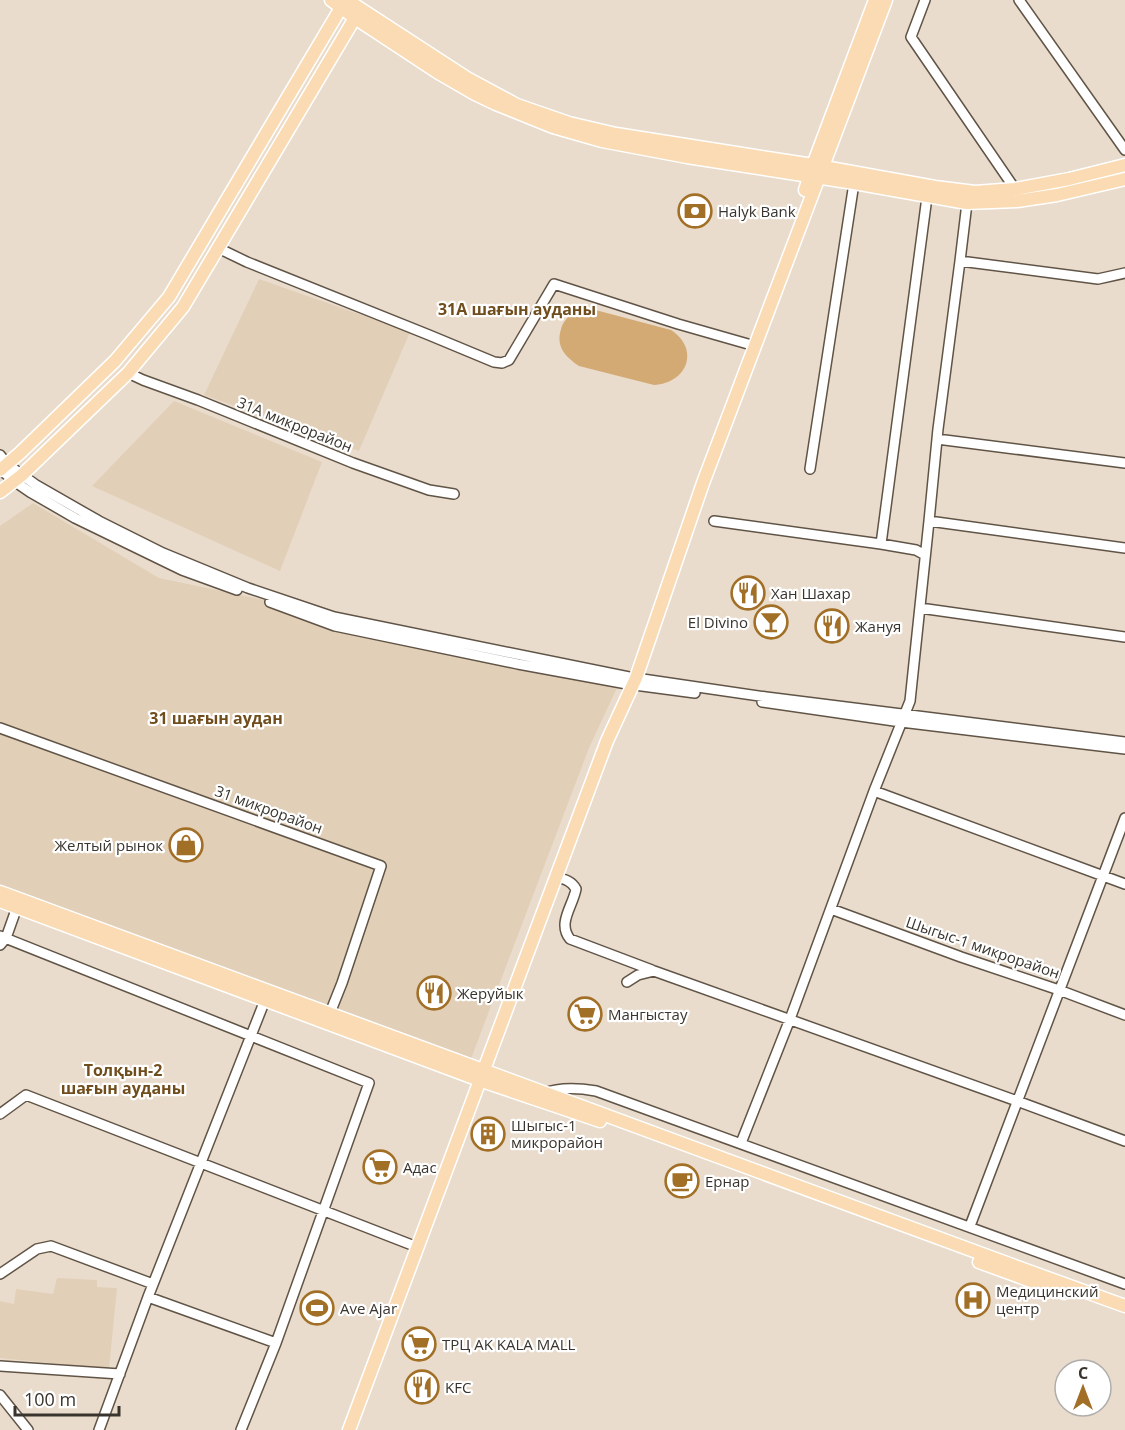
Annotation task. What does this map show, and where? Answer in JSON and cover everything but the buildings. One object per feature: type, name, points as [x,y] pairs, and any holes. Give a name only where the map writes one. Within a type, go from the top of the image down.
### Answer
[{"type":"main road","points":[[478,1073],[631,681],[876,0]]},
{"type":"main road","points":[[816,171],[886,0]]},
{"type":"main road","points":[[2,465],[115,361],[169,297],[341,2],[360,9],[437,72],[475,94],[553,127],[602,141],[687,157],[816,171],[955,190],[1016,195],[1057,195],[1125,179]]},
{"type":"main road","points":[[0,492],[18,478],[128,373],[183,307],[360,9]]},
{"type":"main road","points":[[816,171],[854,183],[967,203],[1016,195],[1069,178],[1125,165]]},
{"type":"main road","points":[[115,361],[128,373]]},
{"type":"main road","points":[[349,1430],[592,760],[631,681]]},
{"type":"main road","points":[[0,892],[118,940],[541,1095],[867,1219],[1018,1272],[1125,1314]]},
{"type":"main road","points":[[0,901],[118,940]]},
{"type":"main road","points":[[340,1430],[414,1246]]},
{"type":"main road","points":[[1018,1272],[1125,1305]]},
{"type":"street","points":[[925,0],[911,37],[1016,195]]},
{"type":"street","points":[[1019,0],[1125,150]]},
{"type":"street","points":[[810,468],[854,183]]},
{"type":"street","points":[[881,544],[927,197]]},
{"type":"street","points":[[741,1143],[910,701],[937,439],[967,203]]},
{"type":"street","points":[[218,248],[247,262],[494,362],[502,363],[509,360],[554,284],[752,345]]},
{"type":"street","points":[[960,261],[1098,279],[1125,273]]},
{"type":"street","name":"31А микрорайон","points":[[128,373],[353,463],[429,490],[454,494]]},
{"type":"street","points":[[937,439],[1125,464]]},
{"type":"street","points":[[2,465],[75,518],[182,570],[334,626],[518,664],[1125,749]]},
{"type":"street","points":[[714,521],[881,544],[916,550],[924,555]]},
{"type":"street","points":[[929,521],[1125,548]]},
{"type":"street","points":[[920,608],[1125,638]]},
{"type":"street","points":[[903,718],[1125,742]]},
{"type":"street","name":"31 микрорайон","points":[[0,728],[381,866],[328,1017]]},
{"type":"street","points":[[874,791],[1125,884]]},
{"type":"street","points":[[970,1226],[1125,818]]},
{"type":"street","points":[[556,877],[570,882],[576,889],[564,922],[565,932],[570,939],[1125,1141]]},
{"type":"street","points":[[17,907],[2,940],[369,1083],[276,1343],[241,1430]]},
{"type":"street","name":"Шыгыс-1 микрорайон","points":[[831,909],[1125,1015]]},
{"type":"street","points":[[627,982],[638,975],[654,971]]},
{"type":"street","points":[[99,1430],[153,1284],[268,995]]},
{"type":"street","points":[[541,1095],[554,1090],[583,1089],[596,1092],[1125,1284]]},
{"type":"street","points":[[0,1114],[26,1095],[414,1246]]},
{"type":"street","points":[[0,1274],[37,1249],[51,1246],[153,1284]]},
{"type":"street","points":[[148,1297],[276,1343]]},
{"type":"street","points":[[0,1366],[120,1374]]},
{"type":"street","points":[[0,1395],[28,1430]]},
{"type":"shaded area","points":[[259,279],[410,332],[359,451],[204,395]]},
{"type":"shaded area","points":[[588,308],[671,330],[685,346],[686,364],[682,372],[666,383],[654,385],[579,366],[565,354],[559,339],[563,324],[569,316]]},
{"type":"shaded area","points":[[174,401],[322,462],[280,571],[92,486]]},
{"type":"shaded area","name":"31 шағын аудан","points":[[33,503],[159,578],[623,675],[589,748],[469,1064],[0,886],[0,526]]},
{"type":"shaded area","points":[[57,1278],[97,1280],[97,1287],[117,1288],[109,1369],[0,1358],[0,1301],[14,1304],[16,1289],[53,1294]]},
{"type":"place","name":"Halyk Bank","points":[[695,211]]},
{"type":"place","name":"Хан Шахар","points":[[748,593]]},
{"type":"place","name":"El Divino","points":[[771,622]]},
{"type":"place","name":"Жануя","points":[[832,626]]},
{"type":"place","name":"Желтый рынок","points":[[186,845]]},
{"type":"place","name":"Жеруйык","points":[[434,993]]},
{"type":"place","name":"Мангыстау","points":[[585,1014]]},
{"type":"place","name":"Шыгыс-1 микрорайон","points":[[488,1134]]},
{"type":"place","name":"Адас","points":[[380,1167]]},
{"type":"place","name":"Ернар","points":[[682,1181]]},
{"type":"place","name":"Медицинский центр","points":[[973,1300]]},
{"type":"place","name":"Ave Ajar","points":[[317,1308]]},
{"type":"place","name":"ТРЦ AK KALA MALL","points":[[419,1344]]},
{"type":"place","name":"KFC","points":[[422,1387]]},
{"type":"district","name":"31А шағын ауданы","points":[[517,309]]},
{"type":"district","name":"31 шағын аудан","points":[[216,718]]},
{"type":"district","name":"Толқын-2 шағын ауданы","points":[[123,1079]]}]
